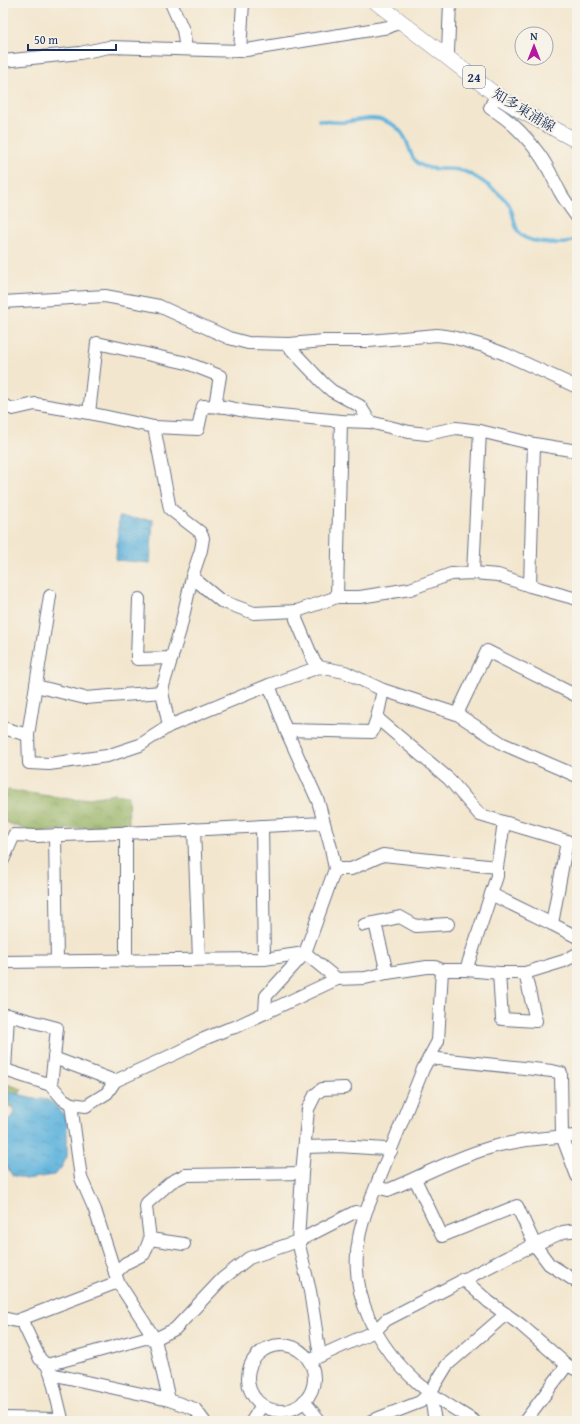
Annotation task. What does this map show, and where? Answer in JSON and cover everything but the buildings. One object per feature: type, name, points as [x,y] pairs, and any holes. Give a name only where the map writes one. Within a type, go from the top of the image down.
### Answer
[{"type":"main road","name":"知多東浦線","points":[[378,3],[496,95],[523,112],[577,141]]},
{"type":"street","points":[[171,3],[183,30],[186,49]]},
{"type":"street","points":[[240,51],[243,3]]},
{"type":"street","points":[[445,56],[448,52],[450,3]]},
{"type":"street","points":[[3,61],[80,54],[109,47],[240,51],[389,27],[401,22]]},
{"type":"street","points":[[496,95],[490,108],[501,114],[513,125],[539,154],[552,175],[560,193],[577,217]]},
{"type":"street","points":[[3,302],[105,296],[159,306],[229,338],[248,343],[289,344],[324,341],[369,341],[437,335],[452,337],[484,346],[505,354],[577,387]]},
{"type":"street","points":[[89,413],[97,343],[188,363],[220,376],[215,406]]},
{"type":"street","points":[[289,344],[291,349],[332,391],[360,406],[370,422]]},
{"type":"street","points":[[3,405],[13,410],[36,404],[89,413],[154,427],[198,429],[203,406],[215,406],[249,412],[341,421],[370,422],[409,432],[428,434],[456,428],[480,431],[534,444],[577,451]]},
{"type":"street","points":[[337,597],[341,421]]},
{"type":"street","points":[[154,427],[170,509],[200,532],[203,538],[201,550],[192,576],[180,630],[163,686],[162,692],[169,726]]},
{"type":"street","points":[[473,573],[480,431]]},
{"type":"street","points":[[530,586],[534,444]]},
{"type":"street","points":[[192,576],[221,601],[254,613],[297,611],[337,597],[360,597],[410,589],[451,574],[473,573],[498,575],[530,586],[577,599]]},
{"type":"street","points":[[50,596],[28,735],[29,764],[49,764],[107,756],[140,744],[169,726],[269,685],[319,667],[345,672],[383,690],[457,714],[503,744],[577,776]]},
{"type":"street","points":[[139,599],[137,659],[172,658]]},
{"type":"street","points":[[297,611],[296,619],[313,659],[319,667]]},
{"type":"street","points":[[457,714],[487,651],[577,696]]},
{"type":"street","points":[[265,1013],[266,996],[305,953],[335,869],[331,848],[318,801],[286,730],[269,685]]},
{"type":"street","points":[[36,686],[86,698],[162,692]]},
{"type":"street","points":[[286,730],[372,732],[377,718],[383,690]]},
{"type":"street","points":[[377,718],[449,779],[480,815],[567,841],[552,924]]},
{"type":"street","points":[[3,728],[28,735]]},
{"type":"street","points":[[3,860],[8,833],[55,835],[323,823]]},
{"type":"street","points":[[466,970],[497,876],[497,866],[504,823]]},
{"type":"street","points":[[262,826],[264,959]]},
{"type":"street","points":[[194,829],[199,959]]},
{"type":"street","points":[[126,832],[126,961]]},
{"type":"street","points":[[55,835],[57,961]]},
{"type":"street","points":[[335,869],[350,869],[383,855],[497,866]]},
{"type":"street","points":[[491,894],[577,937]]},
{"type":"street","points":[[387,973],[369,924],[400,917],[416,926],[448,924]]},
{"type":"street","points":[[3,962],[264,959],[305,953],[337,979]]},
{"type":"street","points":[[51,1085],[57,1028],[8,1015],[5,1018],[5,1070],[51,1085],[63,1099],[71,1104],[86,1106],[107,1093],[115,1081],[181,1051],[199,1041],[235,1027],[337,979],[365,978],[428,967],[435,967],[442,970],[525,973],[576,956]]},
{"type":"street","points":[[442,970],[438,1041],[424,1069],[365,1214],[359,1238],[358,1276],[361,1298],[366,1313],[375,1331],[392,1357],[430,1393],[474,1421]]},
{"type":"street","points":[[500,973],[502,1019],[536,1022],[525,973]]},
{"type":"street","points":[[54,1058],[115,1081]]},
{"type":"street","points":[[429,1058],[560,1073],[562,1136],[577,1176]]},
{"type":"street","points":[[320,1356],[310,1291],[298,1241],[302,1172],[308,1109],[315,1095],[322,1089],[345,1088]]},
{"type":"street","points":[[71,1104],[81,1178],[95,1210],[116,1278],[155,1339],[170,1400]]},
{"type":"street","points":[[376,1187],[388,1190],[445,1164],[490,1148],[528,1140],[562,1136],[577,1136]]},
{"type":"street","points":[[305,1147],[338,1146],[386,1149],[391,1151]]},
{"type":"street","points":[[3,1318],[16,1321],[116,1278],[126,1264],[144,1254],[150,1238],[146,1208],[148,1203],[171,1182],[180,1177],[302,1172]]},
{"type":"street","points":[[415,1179],[442,1236],[517,1206],[535,1245],[549,1264],[577,1282]]},
{"type":"street","points":[[49,1370],[145,1338],[155,1339],[175,1329],[222,1278],[249,1258],[298,1241],[355,1212],[365,1214]]},
{"type":"street","points":[[309,1361],[375,1331],[386,1320],[463,1279],[563,1232],[577,1230]]},
{"type":"street","points":[[150,1238],[184,1244]]},
{"type":"street","points":[[463,1279],[489,1302],[521,1325],[572,1368],[525,1421]]},
{"type":"street","points":[[371,1421],[420,1402],[430,1393],[447,1365],[506,1314]]},
{"type":"street","points":[[3,1418],[62,1419],[49,1370],[40,1359],[21,1319]]},
{"type":"street","points":[[283,1345],[293,1347],[302,1353],[309,1361],[313,1370],[314,1379],[312,1389],[304,1401],[300,1404],[291,1409],[271,1409],[262,1405],[254,1397],[250,1388],[248,1377],[250,1367],[255,1358],[263,1351],[272,1346],[283,1345]]},
{"type":"street","points":[[49,1370],[170,1400],[195,1409],[204,1421]]},
{"type":"street","points":[[430,1393],[435,1421]]},
{"type":"street","points":[[304,1401],[320,1421]]},
{"type":"street","points":[[252,1421],[262,1405]]},
{"type":"green space","points":[[8,790],[77,800],[114,794],[128,796],[129,825],[78,828],[34,833],[8,823],[3,819],[3,797]]},
{"type":"green space","points":[[3,1083],[22,1089],[12,1107],[3,1107]]},
{"type":"water","points":[[119,517],[153,520],[150,563],[116,560]]},
{"type":"water","points":[[10,1092],[47,1100],[53,1103],[63,1114],[67,1122],[67,1156],[62,1167],[54,1175],[26,1179],[12,1175],[3,1161],[3,1123],[13,1116],[15,1112],[6,1096]]},
{"type":"waterway","points":[[319,120],[329,122],[346,122],[370,119],[388,122],[401,132],[407,141],[412,156],[419,164],[425,167],[452,169],[465,172],[481,180],[496,191],[508,203],[515,224],[521,235],[539,242],[566,243],[577,239]]}]
